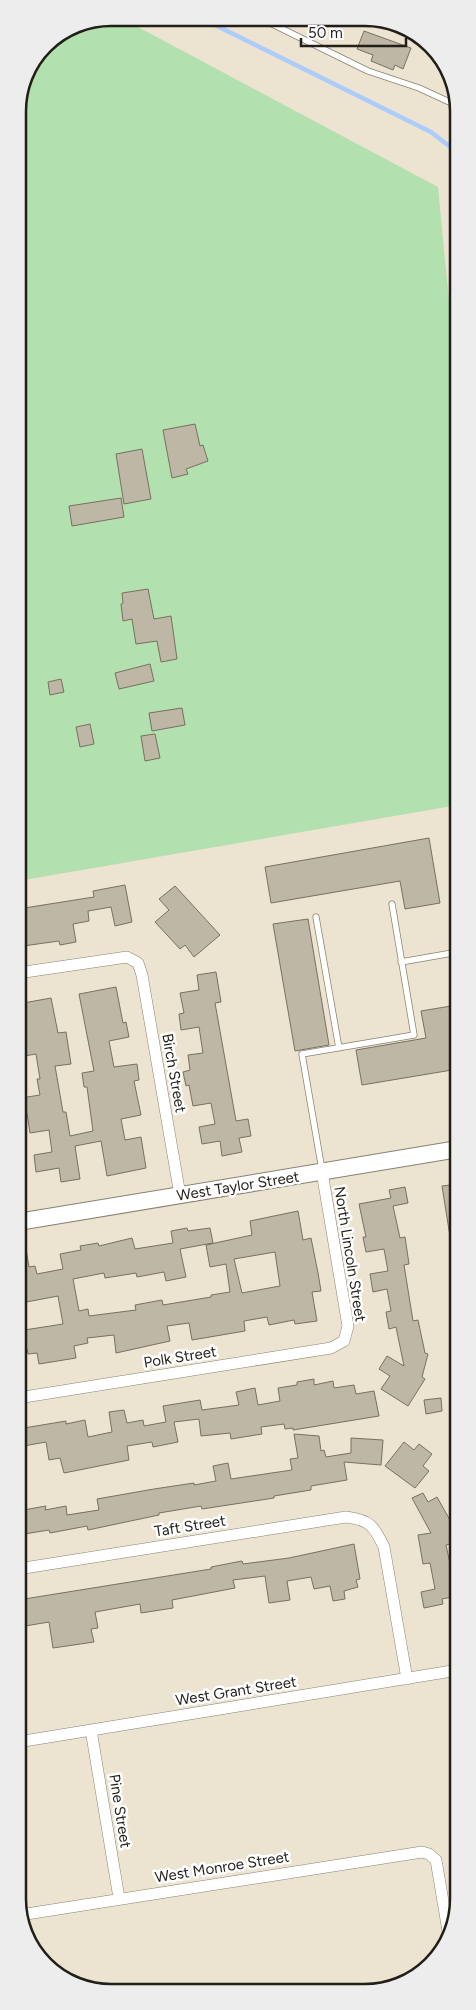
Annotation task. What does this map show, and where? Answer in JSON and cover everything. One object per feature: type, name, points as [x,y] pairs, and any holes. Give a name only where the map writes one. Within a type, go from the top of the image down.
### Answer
[{"type":"street","name":"Birch Street","points":[[26,972],[127,957],[133,958],[138,963],[142,975],[180,1195]]},
{"type":"street","name":"West Taylor Street","points":[[26,1221],[450,1150]]},
{"type":"street","name":"North Lincoln Street","points":[[322,1172],[348,1326],[344,1341]]},
{"type":"street","name":"Polk Street","points":[[26,1397],[331,1348],[344,1341]]},
{"type":"street","name":"Taft Street","points":[[26,1568],[346,1517],[366,1521],[376,1530],[384,1547],[407,1679]]},
{"type":"street","name":"West Grant Street","points":[[26,1741],[450,1671]]},
{"type":"street","name":"Pine Street","points":[[91,1730],[119,1898]]},
{"type":"street","name":"West Monroe Street","points":[[28,1914],[422,1852],[429,1854],[436,1860],[447,1922]]},
{"type":"lane","points":[[276,26],[368,71],[419,88],[449,102]]},
{"type":"lane","points":[[322,1172],[302,1054],[414,1035],[392,904]]},
{"type":"lane","points":[[316,917],[339,1048]]},
{"type":"lane","points":[[402,962],[450,953]]},
{"type":"green space","points":[[136,26],[438,187],[450,312],[450,806],[26,880],[26,105],[33,79],[41,64],[51,51],[79,33],[94,28]]},
{"type":"building","points":[[364,31],[411,48],[403,69],[395,65],[393,70],[371,61],[373,55],[357,49]]},
{"type":"building","points":[[195,424],[200,446],[203,445],[208,461],[186,469],[188,474],[172,478],[163,430]]},
{"type":"building","points":[[142,449],[151,499],[124,504],[116,454]]},
{"type":"building","points":[[121,498],[124,517],[72,526],[69,506]]},
{"type":"building","points":[[148,589],[154,619],[171,616],[177,659],[161,662],[157,641],[136,644],[132,619],[123,621],[122,593]]},
{"type":"building","points":[[150,664],[154,681],[119,689],[115,673]]},
{"type":"building","points":[[61,679],[64,692],[50,695],[48,682]]},
{"type":"building","points":[[182,708],[185,725],[152,731],[149,713]]},
{"type":"building","points":[[90,724],[94,744],[80,747],[76,727]]},
{"type":"building","points":[[155,734],[160,758],[145,761],[141,736]]},
{"type":"building","points":[[429,838],[440,903],[405,909],[400,881],[271,903],[265,867]]},
{"type":"building","points":[[125,885],[132,922],[115,926],[111,907],[88,911],[89,921],[73,924],[76,942],[60,945],[59,941],[26,946],[26,908],[94,897],[93,891]]},
{"type":"building","points":[[175,886],[220,935],[194,957],[185,945],[180,949],[155,922],[169,910],[159,899]]},
{"type":"building","points":[[308,919],[329,1045],[295,1051],[273,924]]},
{"type":"building","points":[[216,972],[221,1002],[215,1003],[236,1121],[248,1119],[251,1136],[239,1138],[242,1152],[222,1156],[220,1141],[202,1144],[199,1127],[215,1124],[211,1103],[193,1106],[189,1085],[186,1086],[183,1072],[190,1070],[188,1055],[203,1053],[199,1027],[181,1030],[179,1014],[184,1013],[180,993],[199,990],[197,975]]},
{"type":"building","points":[[116,987],[123,1023],[126,1022],[129,1037],[109,1041],[114,1067],[137,1064],[139,1080],[134,1081],[141,1115],[121,1119],[125,1140],[141,1137],[146,1168],[107,1176],[101,1141],[75,1146],[80,1179],[61,1182],[59,1168],[36,1172],[34,1155],[52,1152],[49,1130],[30,1133],[26,1113],[26,1097],[40,1095],[37,1079],[40,1079],[36,1054],[26,1056],[26,1003],[51,998],[58,1033],[66,1032],[71,1064],[55,1066],[63,1112],[66,1112],[70,1136],[93,1131],[87,1087],[84,1087],[82,1073],[94,1071],[79,994]]},
{"type":"building","points":[[450,1006],[450,1070],[362,1085],[356,1050],[426,1038],[421,1011]]},
{"type":"building","points":[[450,1185],[450,1236],[442,1186]]},
{"type":"building","points":[[405,1187],[408,1203],[393,1206],[400,1238],[405,1237],[409,1264],[404,1265],[413,1321],[418,1320],[425,1353],[428,1354],[422,1377],[425,1379],[408,1406],[381,1389],[390,1376],[379,1369],[387,1356],[404,1366],[396,1327],[389,1329],[386,1312],[391,1311],[387,1289],[373,1292],[370,1274],[388,1271],[384,1249],[366,1252],[363,1237],[366,1237],[359,1204],[391,1198],[389,1190]]},
{"type":"building","points":[[298,1211],[303,1240],[311,1238],[318,1273],[321,1291],[312,1292],[317,1321],[295,1324],[294,1320],[269,1325],[267,1317],[244,1321],[245,1331],[192,1340],[189,1323],[167,1326],[170,1341],[116,1353],[114,1335],[87,1338],[88,1343],[74,1346],[76,1358],[39,1364],[37,1353],[28,1354],[26,1349],[26,1330],[63,1324],[58,1296],[26,1302],[26,1249],[29,1267],[35,1266],[37,1274],[63,1269],[60,1254],[81,1250],[80,1246],[98,1243],[99,1246],[132,1238],[135,1249],[173,1243],[171,1231],[187,1228],[188,1231],[210,1228],[213,1243],[180,1249],[186,1277],[166,1281],[164,1272],[137,1277],[136,1273],[105,1278],[104,1273],[73,1279],[79,1311],[88,1309],[89,1316],[136,1310],[135,1305],[162,1300],[163,1305],[230,1292],[226,1264],[210,1267],[206,1245],[252,1235],[250,1221]],"holes":[[[275,1252],[280,1286],[242,1293],[234,1259]]]},
{"type":"building","points":[[314,1379],[314,1385],[333,1381],[334,1388],[354,1385],[356,1394],[374,1391],[379,1416],[293,1430],[293,1428],[285,1429],[284,1424],[261,1427],[262,1434],[231,1439],[230,1433],[201,1436],[199,1419],[174,1422],[178,1442],[153,1447],[152,1442],[127,1446],[129,1460],[64,1473],[60,1458],[49,1460],[46,1442],[26,1446],[26,1428],[66,1421],[66,1424],[85,1420],[88,1437],[112,1432],[109,1412],[124,1410],[127,1423],[143,1420],[144,1426],[166,1422],[163,1406],[200,1400],[202,1410],[239,1405],[236,1392],[255,1388],[258,1405],[280,1401],[278,1388],[297,1385],[297,1382]]},
{"type":"building","points":[[441,1398],[442,1411],[426,1414],[424,1400]]},
{"type":"building","points":[[294,1434],[319,1436],[321,1451],[324,1450],[326,1457],[351,1453],[351,1438],[383,1440],[381,1465],[344,1462],[347,1480],[311,1486],[311,1490],[274,1496],[274,1498],[202,1509],[201,1506],[159,1513],[159,1515],[88,1530],[87,1526],[50,1533],[49,1530],[26,1534],[26,1510],[46,1506],[45,1510],[66,1506],[67,1515],[99,1510],[97,1499],[216,1481],[213,1466],[228,1463],[231,1479],[292,1470],[290,1459],[298,1458]]},
{"type":"building","points":[[404,1442],[414,1450],[419,1444],[432,1454],[423,1466],[429,1471],[415,1488],[385,1466]]},
{"type":"building","points":[[423,1493],[428,1502],[437,1497],[450,1520],[450,1544],[446,1545],[450,1564],[450,1597],[442,1599],[443,1604],[424,1608],[421,1592],[435,1589],[430,1563],[423,1564],[418,1535],[431,1533],[412,1498]]},
{"type":"building","points":[[354,1544],[360,1579],[356,1580],[358,1587],[344,1591],[345,1599],[333,1601],[330,1586],[314,1589],[311,1577],[287,1581],[290,1600],[269,1603],[265,1576],[233,1580],[235,1588],[172,1600],[173,1608],[141,1613],[140,1604],[95,1612],[98,1628],[91,1629],[94,1642],[53,1648],[49,1622],[26,1626],[26,1599],[211,1569],[211,1567],[242,1561],[243,1564],[289,1558]]},
{"type":"waterway","points":[[217,26],[431,132],[450,147]]}]
